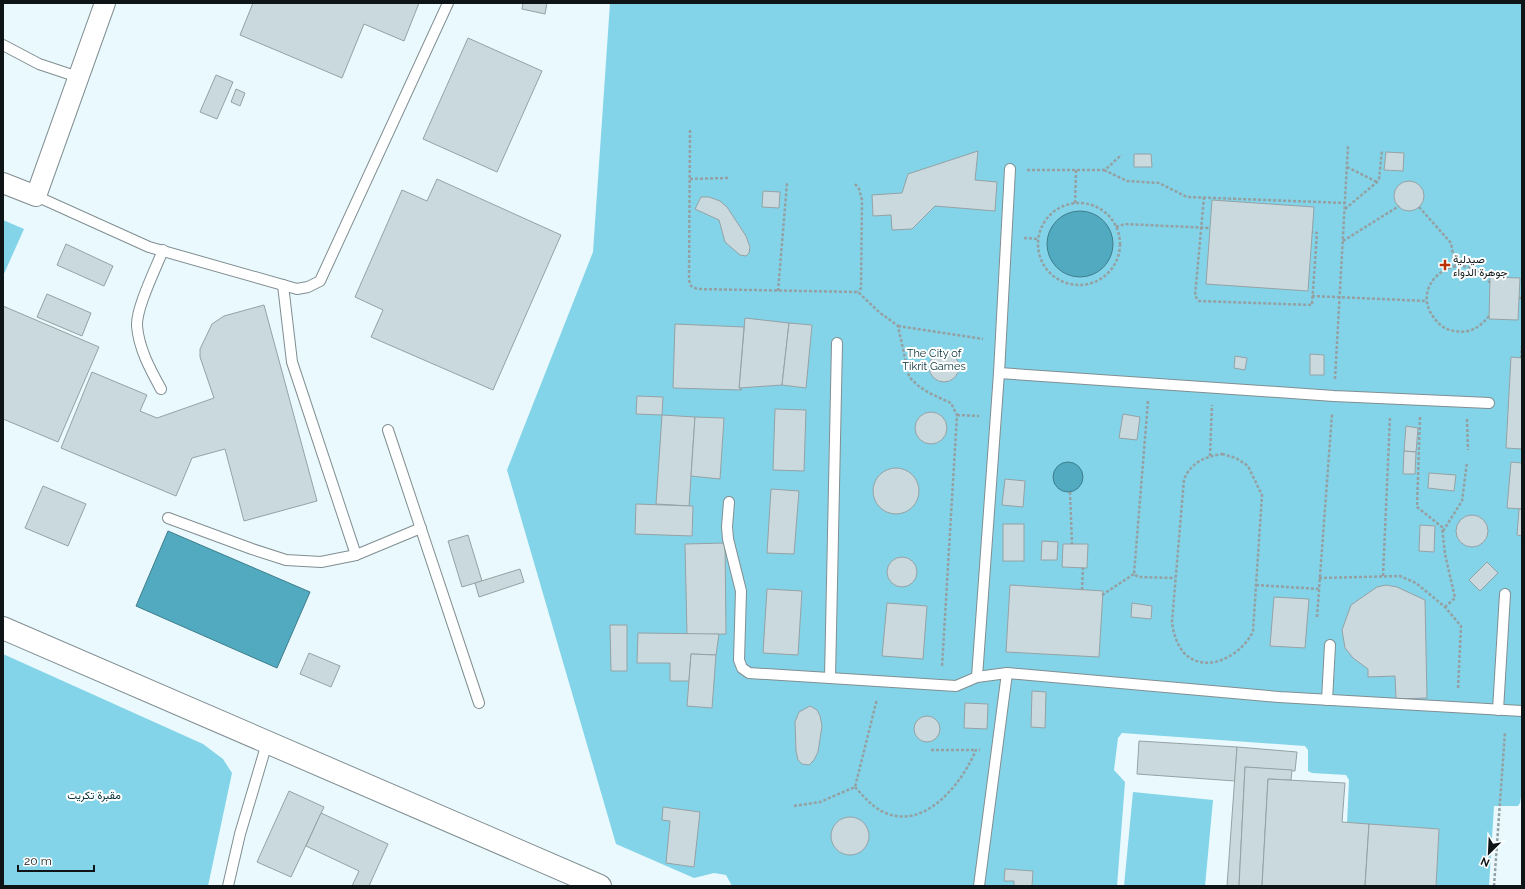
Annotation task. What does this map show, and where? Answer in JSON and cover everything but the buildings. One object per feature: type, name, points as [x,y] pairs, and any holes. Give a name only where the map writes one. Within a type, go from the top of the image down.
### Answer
[{"type":"street","points":[[3,183],[36,196],[105,3]]},
{"type":"street","points":[[3,628],[600,886]]},
{"type":"lane","points":[[36,196],[149,247],[297,289],[308,287],[320,281],[448,3]]},
{"type":"lane","points":[[3,45],[39,64],[78,77]]},
{"type":"lane","points":[[977,677],[999,373],[1010,169]]},
{"type":"lane","points":[[161,389],[143,355],[137,325],[139,312],[163,250]]},
{"type":"lane","points":[[283,285],[292,362],[356,555]]},
{"type":"lane","points":[[830,678],[838,342]]},
{"type":"lane","points":[[999,373],[1489,403]]},
{"type":"lane","points":[[388,430],[479,703]]},
{"type":"lane","points":[[729,502],[727,527],[728,539],[741,591],[740,665],[750,673],[956,686],[977,677],[1007,674],[1327,700],[1522,711]]},
{"type":"lane","points":[[168,518],[286,560],[321,562],[356,555],[421,528]]},
{"type":"lane","points":[[1498,710],[1505,594]]},
{"type":"lane","points":[[1327,700],[1330,645]]},
{"type":"lane","points":[[979,886],[1007,674]]},
{"type":"lane","points":[[228,886],[240,834],[267,743]]},
{"type":"path","points":[[690,130],[689,280],[691,286],[697,289],[858,292],[878,312],[898,326],[1001,342]]},
{"type":"path","points":[[1344,209],[1379,179],[1382,150]]},
{"type":"path","points":[[1104,170],[1111,166],[1115,159],[1122,155]]},
{"type":"path","points":[[1347,167],[1377,182]]},
{"type":"path","points":[[1010,169],[1104,170],[1127,181],[1156,182],[1181,195],[1345,203]]},
{"type":"path","points":[[1075,203],[1076,170]]},
{"type":"path","points":[[690,179],[728,178]]},
{"type":"path","points":[[778,290],[787,183]]},
{"type":"path","points":[[855,184],[859,189],[862,200],[861,288],[858,292]]},
{"type":"path","points":[[1204,197],[1195,296],[1199,301],[1312,305],[1317,233],[1312,232]]},
{"type":"path","points":[[1075,203],[1090,204],[1108,214],[1116,227],[1120,245],[1114,266],[1107,275],[1087,285],[1064,283],[1047,271],[1038,254],[1038,235],[1042,226],[1053,211],[1062,206],[1075,203]]},
{"type":"path","points":[[1342,242],[1399,206]]},
{"type":"path","points":[[1419,207],[1451,243],[1455,266]]},
{"type":"path","points":[[1116,227],[1124,224],[1210,228]]},
{"type":"path","points":[[1489,316],[1481,326],[1471,331],[1459,332],[1448,330],[1438,324],[1431,315],[1427,301],[1430,284],[1436,276],[1445,269],[1455,266],[1465,266],[1476,269],[1484,275],[1490,283]]},
{"type":"path","points":[[1312,296],[1427,301]]},
{"type":"path","points":[[898,326],[909,376],[918,387],[951,403],[957,415],[941,685]]},
{"type":"path","points":[[1521,358],[1522,346]]},
{"type":"path","points":[[1134,574],[1150,383]]},
{"type":"path","points":[[1210,456],[1212,387]]},
{"type":"path","points":[[1383,576],[1391,398]]},
{"type":"path","points":[[1421,400],[1417,507],[1442,527],[1445,554],[1455,598],[1445,607]]},
{"type":"path","points":[[1467,402],[1468,450]]},
{"type":"path","points":[[1230,455],[1242,461],[1252,472],[1262,495],[1253,631],[1247,643],[1234,654],[1225,659],[1213,662],[1204,662],[1196,660],[1184,653],[1173,632],[1172,622],[1184,479],[1191,467],[1196,462],[1210,456],[1230,455]]},
{"type":"path","points":[[1443,531],[1462,501],[1467,462]]},
{"type":"path","points":[[1070,492],[1072,544]]},
{"type":"path","points":[[1082,590],[1083,568]]},
{"type":"path","points":[[1134,574],[1138,577],[1175,578]]},
{"type":"path","points":[[1102,595],[1134,574]]},
{"type":"path","points":[[1319,578],[1400,576],[1416,583],[1445,607],[1461,626],[1458,708]]},
{"type":"path","points":[[1256,585],[1319,589]]},
{"type":"path","points":[[855,788],[881,681]]},
{"type":"path","points":[[1494,886],[1505,732]]},
{"type":"path","points":[[931,750],[997,749]]},
{"type":"path","points":[[855,788],[873,806],[888,814],[906,816],[921,813],[931,808],[964,774],[976,750]]},
{"type":"path","points":[[794,806],[820,802],[855,788]]},
{"type":"green space","name":"The City of Tikrit Games","points":[[610,3],[1522,3],[1522,791],[1518,806],[1494,806],[1489,886],[1436,886],[1439,829],[1347,823],[1349,780],[1346,775],[1312,773],[1308,771],[1308,750],[1305,746],[1122,733],[1118,738],[1114,770],[1125,782],[1117,886],[732,886],[726,875],[714,873],[694,878],[616,844],[507,470],[593,252]]},
{"type":"green space","points":[[3,220],[24,229],[3,276]]},
{"type":"green space","name":"مقبرة تكريت","points":[[3,654],[203,744],[223,759],[232,773],[208,886],[3,886]]},
{"type":"green space","points":[[1133,792],[1213,800],[1205,886],[1124,886]]},
{"type":"shaded area","points":[[1080,211],[1093,214],[1103,221],[1110,231],[1113,244],[1110,257],[1103,267],[1093,274],[1080,277],[1067,274],[1057,267],[1050,257],[1047,244],[1050,231],[1057,221],[1067,214]]},
{"type":"shaded area","points":[[1068,462],[1074,463],[1082,471],[1082,483],[1074,491],[1068,492],[1062,491],[1054,483],[1053,477],[1054,471],[1062,463]]},
{"type":"shaded area","points":[[168,531],[310,592],[277,668],[136,606]]},
{"type":"place","name":"صيدلية جوهرة الدواء","points":[[1445,265]]}]
